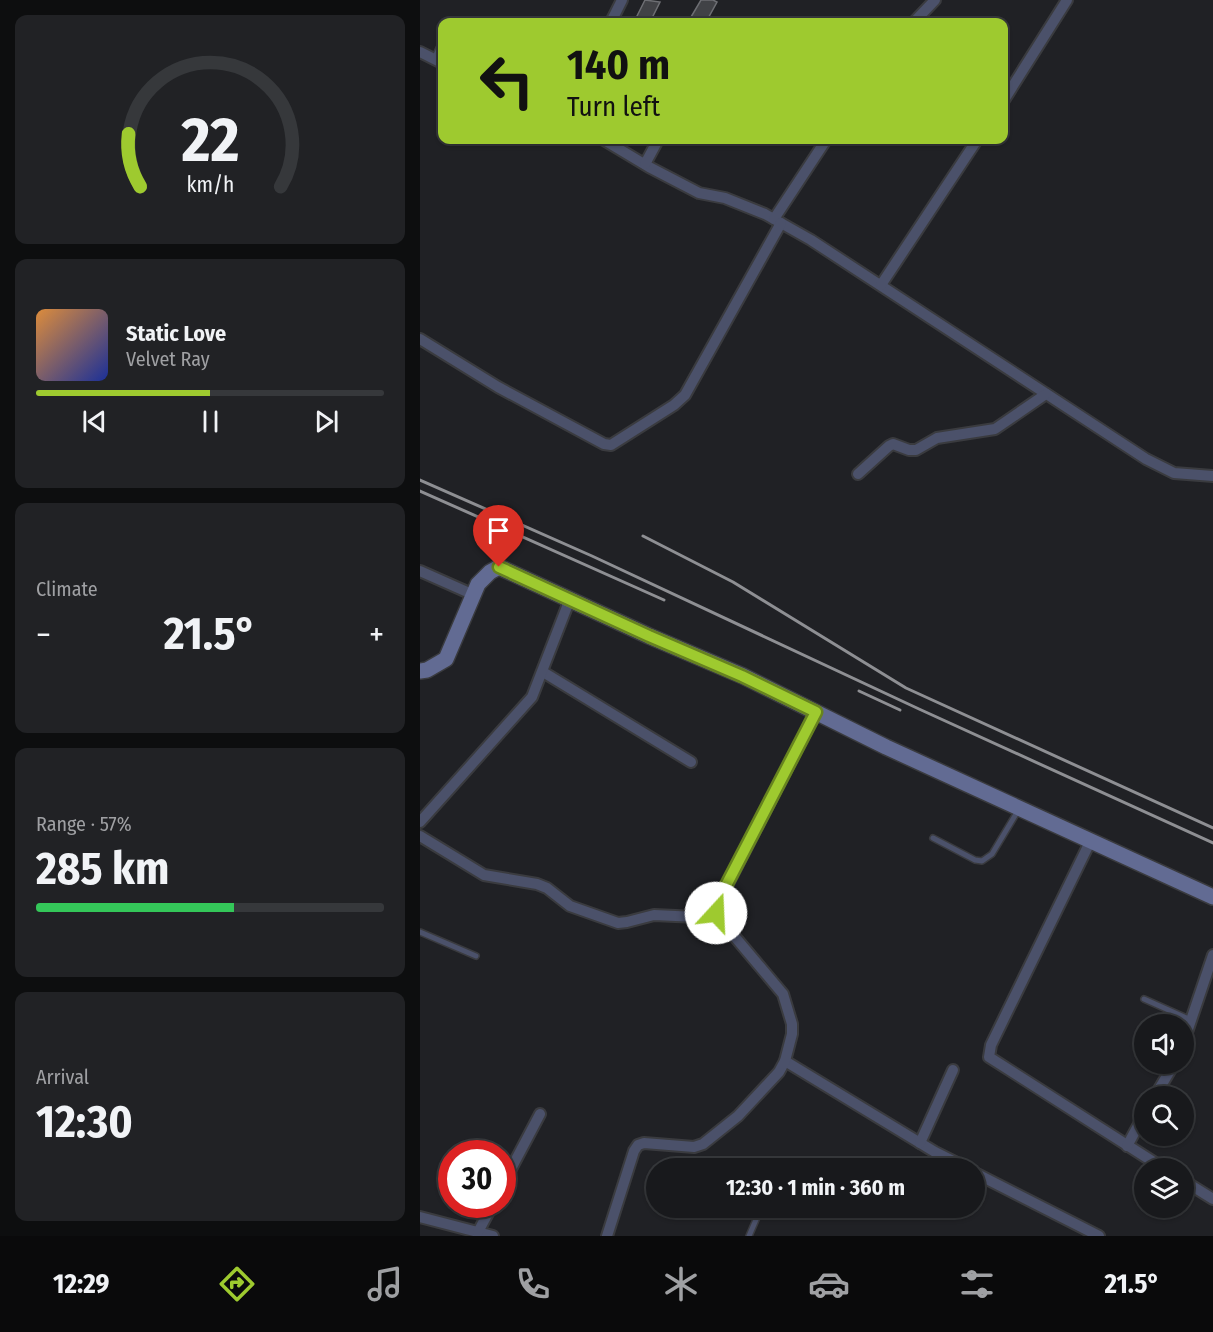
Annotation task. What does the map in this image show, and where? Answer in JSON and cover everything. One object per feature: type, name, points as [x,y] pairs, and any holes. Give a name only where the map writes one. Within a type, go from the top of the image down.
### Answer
[{"type":"street","points":[[613,18],[622,0]]},
{"type":"street","points":[[919,18],[935,0]]},
{"type":"street","points":[[1008,94],[1067,0]]},
{"type":"street","points":[[420,52],[438,61]]},
{"type":"street","points":[[611,144],[699,193],[725,198],[777,221],[811,240],[1146,459],[1174,473],[1213,476]]},
{"type":"street","points":[[645,165],[656,144]]},
{"type":"street","points":[[420,339],[498,387],[603,444],[611,445],[674,405],[685,395],[777,221],[824,144]]},
{"type":"street","points":[[881,285],[974,144]]},
{"type":"street","points":[[858,474],[893,444],[916,450],[937,438],[995,429],[1047,394]]},
{"type":"street","points":[[420,671],[427,670],[446,659],[478,584],[499,567],[742,676],[886,747],[1213,897]]},
{"type":"street","points":[[420,571],[474,595]]},
{"type":"street","points":[[420,822],[532,697],[570,599]]},
{"type":"street","points":[[543,672],[692,762]]},
{"type":"street","points":[[607,1236],[634,1151],[638,1145],[644,1143],[694,1147],[703,1144],[738,1116],[780,1072],[785,1061],[792,1034],[792,1024],[783,994],[719,918],[716,907],[816,712]]},
{"type":"street","points":[[420,836],[484,875],[537,884],[575,909],[618,923],[654,915],[719,918]]},
{"type":"street","points":[[1091,840],[996,1035],[989,1057],[1147,1158]]},
{"type":"street","points":[[1193,1014],[1213,955]]},
{"type":"street","points":[[785,1061],[948,1158]]},
{"type":"street","points":[[920,1143],[953,1070]]},
{"type":"street","points":[[516,1159],[540,1114]]},
{"type":"street","points":[[1127,1146],[1134,1133]]},
{"type":"street","points":[[985,1178],[1099,1236]]},
{"type":"street","points":[[1194,1187],[1213,1199]]},
{"type":"street","points":[[420,1216],[494,1236]]},
{"type":"street","points":[[478,1232],[486,1218]]},
{"type":"lane","points":[[933,838],[975,860],[982,861],[992,854],[1020,808]]},
{"type":"lane","points":[[420,932],[476,956]]},
{"type":"lane","points":[[1144,999],[1178,1014]]},
{"type":"lane","points":[[749,1236],[757,1218]]},
{"type":"building","points":[[645,0],[660,2],[652,18],[636,18]]},
{"type":"building","points":[[701,0],[717,2],[708,18],[690,18]]},
{"type":"railway","points":[[420,480],[592,556],[1213,843]]},
{"type":"railway","points":[[420,491],[664,600]]},
{"type":"railway","points":[[643,536],[733,582],[906,688],[1213,828]]},
{"type":"railway","points":[[859,691],[900,710]]},
{"type":"route","points":[[499,567],[742,676],[816,712],[718,901],[716,913]]}]
